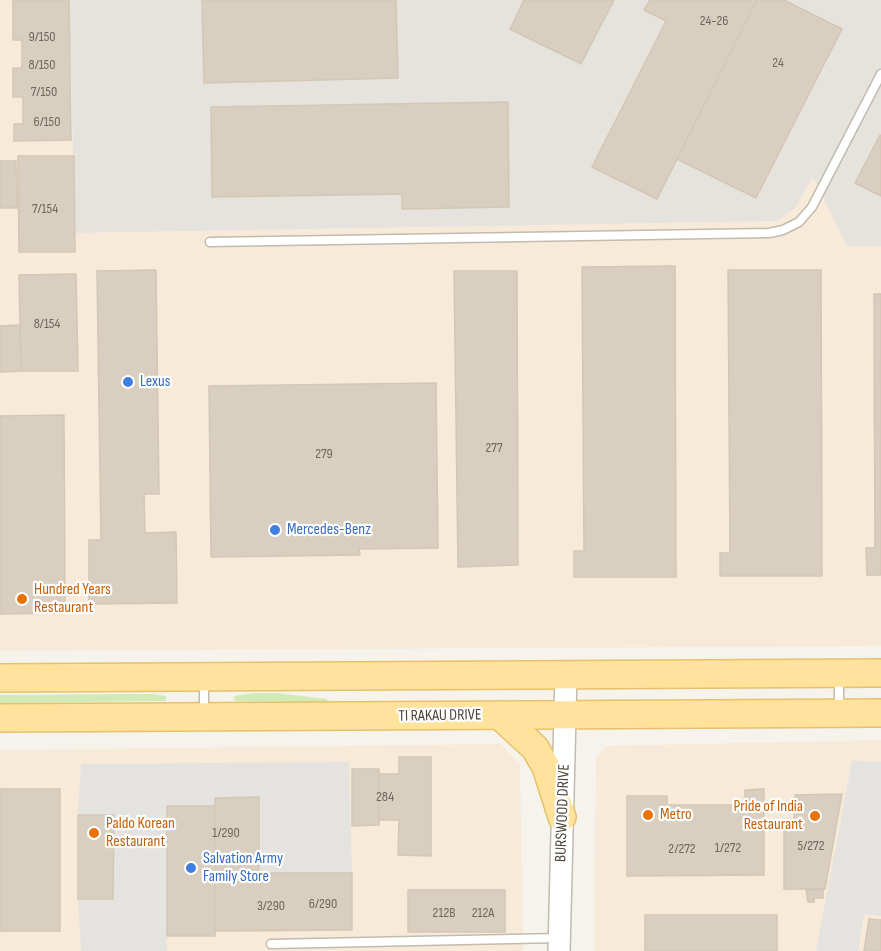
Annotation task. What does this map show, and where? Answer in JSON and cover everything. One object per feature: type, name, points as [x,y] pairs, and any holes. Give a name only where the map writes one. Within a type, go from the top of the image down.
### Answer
[{"type":"main road","points":[[0,678],[881,673]]},
{"type":"main road","name":"TI RAKAU DRIVE","points":[[0,718],[881,713]]},
{"type":"main road","points":[[499,715],[535,748],[546,767],[562,817]]},
{"type":"street","name":"BURSWOOD DRIVE","points":[[559,944],[566,675]]},
{"type":"lane","points":[[210,242],[758,233],[783,230],[799,222],[812,207],[881,74]]},
{"type":"lane","points":[[839,673],[839,713]]},
{"type":"lane","points":[[204,676],[204,717]]},
{"type":"lane","points":[[271,944],[559,944]]},
{"type":"shaded area","points":[[0,0],[69,0],[75,233],[777,221],[795,208],[813,177],[847,246],[881,246],[881,646],[0,651]]},
{"type":"shaded area","points":[[69,0],[881,0],[881,246],[847,246],[813,177],[795,208],[777,221],[75,233]]},
{"type":"shaded area","points":[[881,740],[881,951],[594,951],[596,757],[607,746]]},
{"type":"shaded area","points":[[501,744],[520,764],[523,951],[0,951],[0,750]]},
{"type":"shaded area","points":[[852,761],[881,762],[881,916],[864,914],[858,951],[816,951]]},
{"type":"shaded area","points":[[349,762],[352,873],[259,873],[259,798],[215,798],[215,806],[167,806],[167,951],[81,951],[78,899],[113,899],[114,816],[78,815],[81,764]]},
{"type":"green space","points":[[276,693],[327,699],[327,702],[235,701],[234,696]]},
{"type":"green space","points":[[152,694],[166,696],[166,701],[0,703],[0,695]]},
{"type":"building","points":[[13,0],[69,0],[71,140],[14,141],[14,124],[23,124],[23,97],[13,97],[13,68],[22,68],[22,40],[13,40]]},
{"type":"building","points":[[202,0],[396,0],[398,78],[204,83]]},
{"type":"building","points":[[524,0],[614,0],[581,64],[510,29]]},
{"type":"building","points":[[650,0],[757,0],[657,199],[592,167],[666,21],[644,10]]},
{"type":"building","points":[[757,0],[784,0],[842,29],[756,198],[677,159]]},
{"type":"building","points":[[508,102],[509,207],[402,209],[402,194],[212,197],[211,107]]},
{"type":"building","points":[[881,136],[881,196],[855,183]]},
{"type":"building","points":[[18,156],[74,156],[75,252],[19,252]]},
{"type":"building","points":[[0,161],[16,161],[17,208],[0,208]]},
{"type":"building","points":[[675,266],[676,577],[574,577],[574,551],[584,551],[582,267]]},
{"type":"building","name":"Lexus","points":[[156,270],[159,494],[144,494],[145,533],[176,532],[177,603],[89,604],[89,540],[101,540],[97,271]]},
{"type":"building","points":[[728,270],[821,270],[822,576],[720,576],[720,553],[730,553]]},
{"type":"building","points":[[454,271],[517,271],[518,565],[458,567]]},
{"type":"building","points":[[76,274],[78,371],[21,371],[19,275]]},
{"type":"building","points":[[874,294],[881,294],[881,575],[867,575],[866,548],[875,548]]},
{"type":"building","points":[[20,325],[21,371],[0,372],[0,326]]},
{"type":"building","points":[[436,383],[438,548],[359,549],[360,555],[211,557],[209,386]]},
{"type":"building","points":[[64,415],[65,613],[0,614],[0,416]]},
{"type":"building","points":[[399,757],[431,757],[431,856],[398,855],[399,820],[379,820],[379,774],[399,774]]},
{"type":"building","points":[[352,769],[379,769],[379,825],[352,826]]},
{"type":"building","points":[[0,789],[60,789],[60,931],[0,931]]},
{"type":"building","points":[[764,789],[764,875],[627,876],[627,796],[667,796],[667,805],[745,805],[745,790]]},
{"type":"building","points":[[842,794],[825,889],[784,889],[784,822],[794,822],[795,795]]},
{"type":"building","points":[[259,797],[259,873],[352,873],[352,930],[215,931],[215,798]]},
{"type":"building","name":"Salvation Army Family Store","points":[[167,806],[215,806],[215,936],[167,936]]},
{"type":"building","points":[[78,815],[114,815],[113,899],[78,899]]},
{"type":"building","points":[[408,890],[505,890],[505,932],[408,932]]},
{"type":"building","points":[[806,890],[823,890],[823,898],[814,898],[814,902],[808,902]]},
{"type":"building","points":[[645,915],[777,915],[777,951],[645,951]]},
{"type":"building","points":[[869,919],[881,920],[881,951],[864,951]]},
{"type":"place","name":"Lexus","points":[[128,382]]},
{"type":"place","name":"Mercedes-Benz","points":[[275,530]]},
{"type":"place","name":"Hundred Years Restaurant","points":[[22,599]]},
{"type":"place","name":"Metro","points":[[648,815]]},
{"type":"place","name":"Pride of India Restaurant","points":[[815,816]]},
{"type":"place","name":"Paldo Korean Restaurant","points":[[94,833]]},
{"type":"place","name":"Salvation Army Family Store","points":[[191,868]]}]
